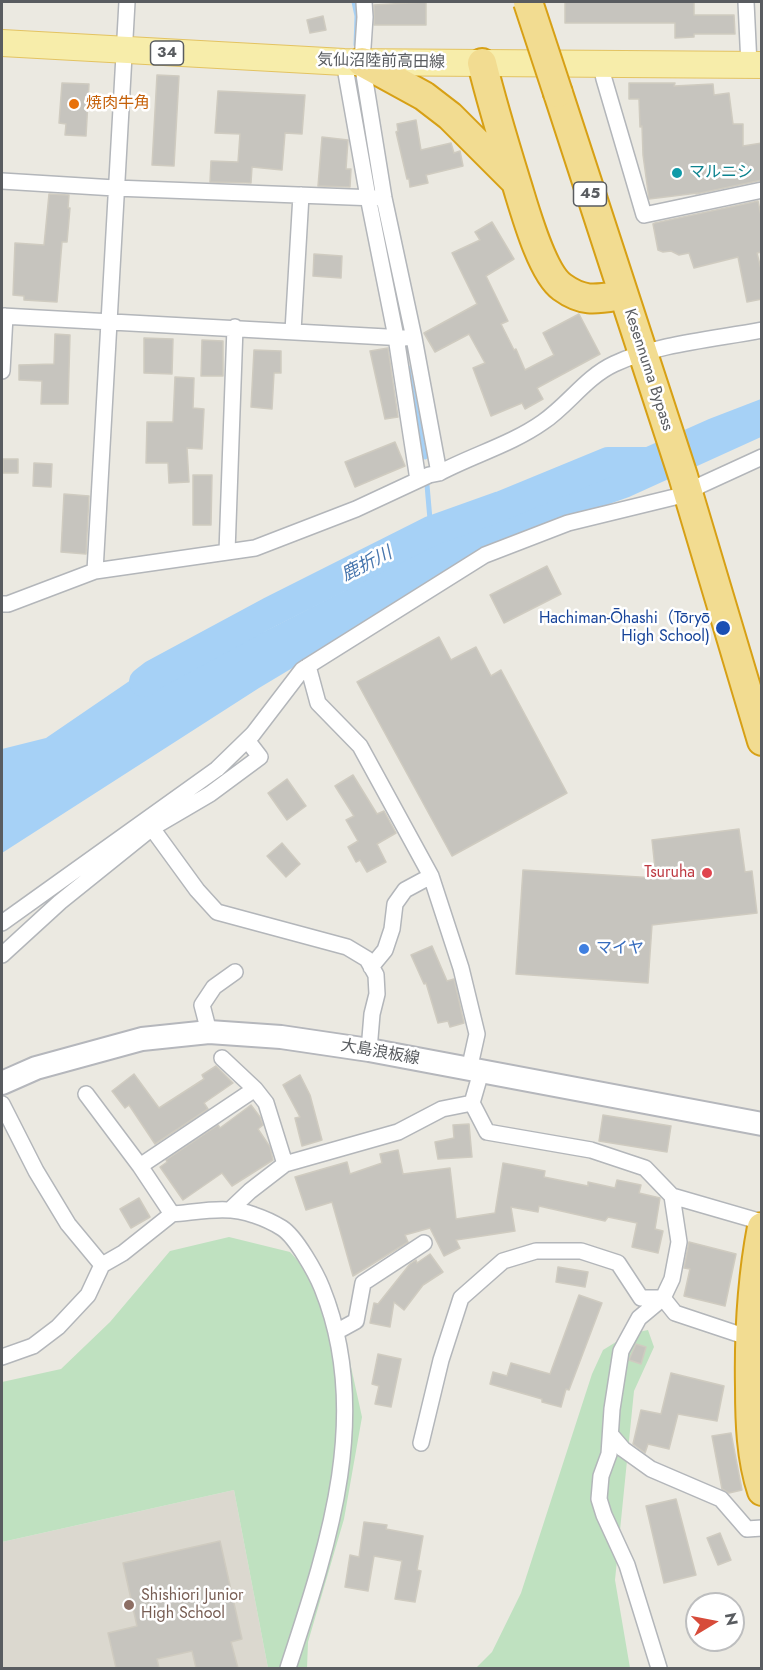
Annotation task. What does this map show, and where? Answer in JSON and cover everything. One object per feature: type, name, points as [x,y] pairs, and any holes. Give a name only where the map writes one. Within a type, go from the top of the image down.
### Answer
[{"type":"highway","name":"Kesennuma Bypass","points":[[528,2],[685,485],[762,741]]},
{"type":"highway","points":[[353,62],[424,96],[450,116],[516,183]]},
{"type":"highway","points":[[482,63],[497,124],[526,217],[544,261],[559,285],[581,298],[600,299],[622,295]]},
{"type":"highway","points":[[761,1485],[750,1429],[755,1340],[756,1256],[762,1225]]},
{"type":"main road","name":"気仙沼陸前高田線","points":[[2,43],[353,62],[755,65]]},
{"type":"main road","name":"大島浪板線","points":[[2,1083],[36,1068],[142,1039],[209,1032],[281,1036],[369,1050],[762,1124]]},
{"type":"street","points":[[95,571],[127,2]]},
{"type":"street","points":[[364,2],[365,17],[353,62],[368,197],[396,338],[418,480]]},
{"type":"street","points":[[746,2],[755,65]]},
{"type":"street","points":[[353,62],[414,338],[440,473]]},
{"type":"street","points":[[601,65],[644,215],[762,190]]},
{"type":"street","points":[[2,181],[115,188],[384,198]]},
{"type":"street","points":[[293,331],[301,195]]},
{"type":"street","points":[[2,370],[3,316],[414,338]]},
{"type":"street","points":[[227,552],[235,327]]},
{"type":"street","points":[[2,604],[8,604],[95,571],[255,548],[356,509],[504,443],[543,422],[580,388],[612,365],[646,362],[762,330]]},
{"type":"street","points":[[2,955],[149,824],[217,769],[247,740],[302,670],[308,666],[485,555],[568,522],[685,485],[701,485],[762,457]]},
{"type":"street","points":[[308,666],[318,703],[360,746],[431,876],[461,968],[477,1034],[472,1103],[487,1132],[591,1150],[645,1168],[672,1196],[762,1225]]},
{"type":"street","points":[[2,924],[149,824],[210,794],[260,758],[247,740]]},
{"type":"street","points":[[149,824],[197,890],[217,912],[347,947],[367,959],[376,975],[377,994],[372,1014],[369,1050]]},
{"type":"street","points":[[371,967],[385,950],[392,929],[395,904],[405,890],[431,876]]},
{"type":"street","points":[[209,1032],[202,1005],[214,987],[235,972]]},
{"type":"street","points":[[222,1058],[255,1089],[266,1103],[285,1164]]},
{"type":"street","points":[[141,1166],[255,1089]]},
{"type":"street","points":[[86,1094],[141,1166],[172,1214]]},
{"type":"street","points":[[231,1209],[285,1164],[398,1132],[442,1109],[472,1103]]},
{"type":"street","points":[[2,1104],[36,1171],[69,1224],[102,1265]]},
{"type":"street","points":[[659,1668],[627,1565],[599,1499],[601,1476],[609,1454],[612,1409],[621,1351],[639,1318],[663,1298],[672,1279],[679,1242],[672,1196]]},
{"type":"street","points":[[2,1357],[33,1346],[58,1327],[88,1295],[102,1265],[123,1253],[172,1214],[231,1209],[253,1214],[284,1229],[314,1268],[334,1316],[347,1404],[341,1479],[318,1579],[288,1668]]},
{"type":"street","points":[[336,1332],[356,1321],[363,1283],[424,1243]]},
{"type":"street","points":[[421,1443],[441,1360],[461,1298],[503,1261],[536,1251],[581,1251],[618,1263],[641,1298],[663,1298],[675,1312],[755,1340]]},
{"type":"street","points":[[611,1435],[623,1449],[651,1469],[722,1499],[747,1529],[762,1528]]},
{"type":"shaded area","name":"Shishiori Junior High School","points":[[234,1490],[268,1668],[2,1668],[2,1542]]},
{"type":"green space","points":[[229,1237],[290,1252],[337,1303],[362,1417],[344,1519],[308,1642],[307,1668],[268,1668],[234,1490],[2,1542],[2,1382],[61,1369],[110,1322],[170,1251]]},
{"type":"green space","points":[[648,1330],[654,1347],[634,1391],[615,1580],[630,1668],[476,1668],[492,1652],[521,1593],[592,1374],[603,1350],[629,1334]]},
{"type":"water","points":[[761,399],[761,437],[629,497],[578,515],[461,567],[259,688],[2,853],[2,749],[46,738],[147,669],[230,649],[489,517],[709,419]]},
{"type":"building","points":[[426,2],[426,25],[374,25],[374,5]]},
{"type":"building","points":[[565,2],[694,2],[694,15],[734,15],[735,34],[694,34],[694,37],[675,38],[675,23],[565,23]]},
{"type":"building","points":[[323,16],[326,30],[310,33],[307,20]]},
{"type":"building","points":[[157,75],[179,76],[174,166],[152,165]]},
{"type":"building","name":"焼肉牛角","points":[[62,83],[89,84],[86,136],[65,135],[66,124],[59,123]]},
{"type":"building","points":[[629,83],[675,83],[674,86],[713,84],[714,95],[729,93],[733,124],[743,124],[743,146],[762,143],[762,180],[696,194],[698,193],[649,199],[639,99],[629,99]]},
{"type":"building","points":[[218,91],[305,95],[302,134],[285,133],[282,170],[252,167],[251,183],[210,182],[211,161],[238,162],[240,134],[215,133]]},
{"type":"building","points":[[416,120],[421,150],[451,143],[454,153],[460,151],[463,166],[426,175],[428,183],[410,187],[396,132],[398,131],[397,124]]},
{"type":"building","points":[[322,137],[348,140],[346,169],[351,169],[350,187],[318,186]]},
{"type":"building","points":[[49,194],[69,195],[68,208],[70,208],[67,242],[62,242],[57,302],[24,300],[24,296],[13,295],[15,243],[44,245]]},
{"type":"building","points":[[758,201],[762,220],[762,252],[757,253],[762,273],[762,299],[747,302],[738,257],[694,268],[689,253],[679,255],[671,251],[658,250],[653,224],[655,223]]},
{"type":"building","points":[[492,222],[514,259],[486,276],[508,321],[501,324],[525,370],[554,355],[543,333],[579,314],[600,354],[537,388],[543,399],[525,409],[522,403],[491,416],[473,368],[485,363],[469,334],[435,352],[424,333],[477,304],[452,253],[480,240],[475,232]]},
{"type":"building","points":[[314,254],[342,256],[341,278],[313,276]]},
{"type":"building","points":[[55,334],[70,335],[68,404],[41,404],[42,381],[19,380],[19,365],[54,364]]},
{"type":"building","points":[[144,338],[173,339],[172,374],[144,373]]},
{"type":"building","points":[[202,340],[223,341],[223,376],[201,376]]},
{"type":"building","points":[[388,348],[398,417],[385,419],[370,351]]},
{"type":"building","points":[[254,350],[281,351],[281,373],[274,373],[272,409],[251,407]]},
{"type":"building","points":[[175,377],[194,378],[193,408],[204,409],[202,449],[187,448],[189,482],[169,483],[168,463],[146,463],[147,422],[173,422]]},
{"type":"building","points":[[395,442],[405,466],[355,487],[345,462]]},
{"type":"building","points":[[3,459],[18,459],[18,473],[3,473]]},
{"type":"building","points":[[34,463],[52,464],[51,487],[33,486]]},
{"type":"building","points":[[193,475],[212,475],[211,525],[193,525]]},
{"type":"building","points":[[64,494],[89,496],[86,554],[61,552]]},
{"type":"building","points":[[547,566],[561,594],[504,623],[490,595]]},
{"type":"building","points":[[439,637],[451,660],[476,647],[491,676],[501,670],[567,793],[452,856],[357,682]]},
{"type":"building","points":[[353,775],[377,814],[384,811],[396,833],[377,844],[386,862],[367,872],[360,860],[356,862],[348,847],[358,841],[346,820],[354,816],[335,786]]},
{"type":"building","points":[[287,779],[306,806],[287,820],[268,793]]},
{"type":"building","name":"マイヤ","points":[[739,829],[745,872],[752,871],[757,913],[652,925],[648,983],[516,974],[523,870],[656,878],[652,840]]},
{"type":"building","points":[[282,843],[300,864],[286,877],[267,856]]},
{"type":"building","points":[[432,946],[447,981],[454,979],[464,1023],[450,1027],[448,1021],[438,1023],[426,983],[424,984],[411,955]]},
{"type":"building","points":[[216,1066],[233,1083],[204,1103],[208,1109],[155,1144],[129,1105],[125,1108],[112,1091],[134,1074],[159,1108],[204,1079],[202,1075]]},
{"type":"building","points":[[300,1075],[310,1095],[322,1140],[302,1146],[295,1118],[300,1117],[283,1085]]},
{"type":"building","points":[[251,1105],[260,1117],[263,1125],[258,1129],[270,1147],[273,1160],[232,1186],[222,1173],[183,1200],[160,1167],[167,1162],[166,1160],[218,1125],[220,1128]]},
{"type":"building","points":[[603,1115],[671,1126],[667,1152],[599,1141]]},
{"type":"building","points":[[469,1124],[472,1157],[438,1159],[435,1142],[454,1138],[453,1125]]},
{"type":"building","points":[[398,1150],[403,1174],[450,1168],[456,1219],[495,1213],[503,1163],[545,1171],[544,1177],[588,1186],[588,1182],[615,1188],[617,1180],[641,1185],[639,1193],[660,1198],[655,1229],[663,1231],[658,1253],[632,1247],[637,1223],[608,1217],[605,1221],[539,1206],[538,1212],[511,1207],[515,1231],[456,1240],[460,1248],[444,1256],[430,1228],[405,1235],[408,1242],[353,1276],[332,1202],[306,1210],[295,1177],[347,1162],[350,1174],[382,1163],[380,1154]]},
{"type":"building","points":[[139,1198],[150,1217],[131,1228],[120,1209]]},
{"type":"building","points":[[689,1242],[736,1254],[725,1306],[684,1296],[690,1269],[684,1268]]},
{"type":"building","points":[[430,1254],[443,1272],[423,1285],[404,1310],[394,1302],[390,1327],[370,1323],[374,1303],[378,1304],[410,1264],[416,1260],[417,1263]]},
{"type":"building","points":[[558,1267],[588,1272],[585,1287],[556,1282]]},
{"type":"building","points":[[579,1295],[602,1303],[569,1390],[566,1389],[561,1407],[490,1384],[493,1372],[507,1376],[511,1363],[550,1374]]},
{"type":"building","points":[[636,1344],[646,1347],[641,1364],[629,1360]]},
{"type":"building","points":[[378,1354],[401,1359],[391,1407],[375,1404],[379,1386],[372,1384]]},
{"type":"building","points":[[671,1373],[724,1386],[717,1421],[678,1414],[669,1449],[648,1444],[645,1453],[633,1444],[641,1410],[661,1414]]},
{"type":"building","points":[[731,1433],[742,1490],[729,1493],[722,1489],[712,1436]]},
{"type":"building","points":[[676,1499],[696,1575],[664,1583],[646,1506]]},
{"type":"building","points":[[364,1522],[387,1525],[386,1529],[423,1536],[417,1570],[421,1571],[415,1602],[395,1599],[402,1561],[374,1556],[368,1591],[345,1587],[350,1555],[359,1557]]},
{"type":"building","points":[[720,1533],[731,1560],[718,1565],[707,1538]]},
{"type":"building","points":[[220,1541],[242,1639],[231,1642],[238,1668],[196,1668],[192,1651],[157,1659],[159,1668],[116,1668],[108,1633],[137,1626],[123,1563]]},
{"type":"waterway","points":[[354,2],[357,16],[356,45]]},
{"type":"waterway","points":[[408,368],[425,457]]},
{"type":"waterway","name":"鹿折川","points":[[144,682],[270,612],[431,531],[501,506],[608,462],[657,460]]},
{"type":"waterway","points":[[427,485],[431,531]]},
{"type":"place","name":"焼肉牛角","points":[[74,104]]},
{"type":"place","name":"マルニシ","points":[[677,173]]},
{"type":"place","name":"Hachiman-Ōhashi（Tōryō High School)","points":[[723,628]]},
{"type":"place","name":"Tsuruha","points":[[707,873]]},
{"type":"place","name":"マイヤ","points":[[584,949]]},
{"type":"place","name":"Shishiori Junior High School","points":[[129,1605]]}]
